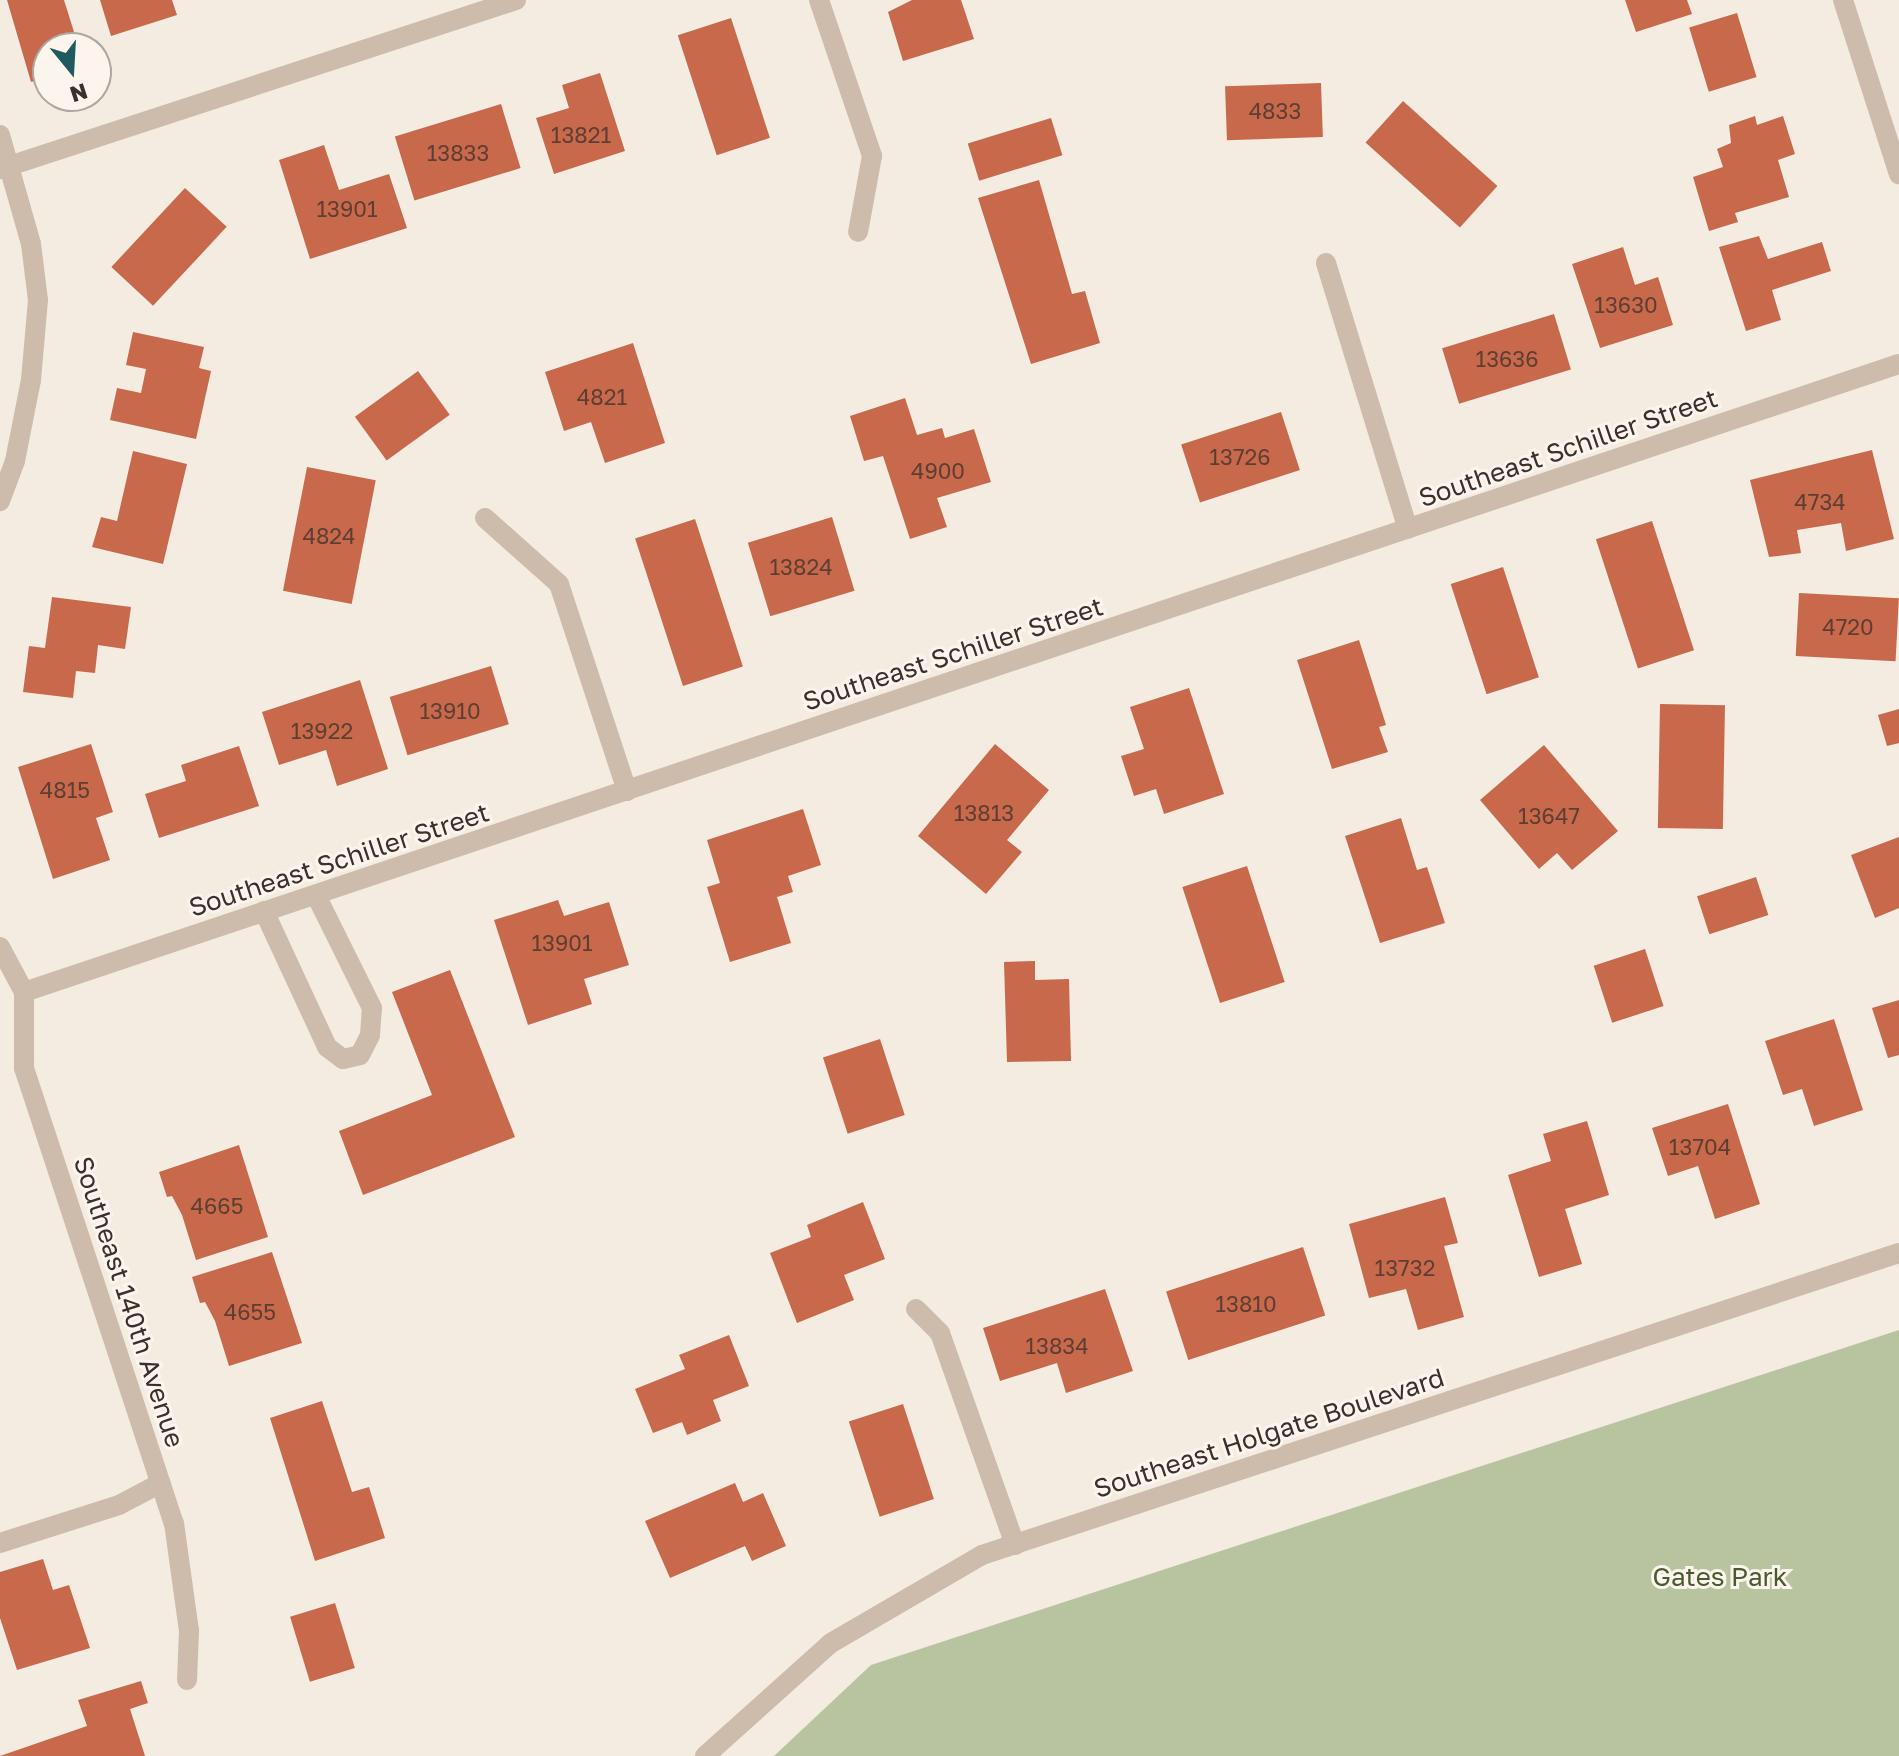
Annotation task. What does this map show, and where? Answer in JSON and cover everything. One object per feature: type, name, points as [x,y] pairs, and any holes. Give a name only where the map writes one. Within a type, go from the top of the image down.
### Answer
[{"type":"street","points":[[5,168],[516,0]]},
{"type":"street","points":[[819,0],[872,156],[858,232]]},
{"type":"street","points":[[1843,0],[1899,174]]},
{"type":"street","points":[[0,135],[5,168],[31,244],[38,300],[31,380],[15,461],[0,501]]},
{"type":"street","points":[[1326,263],[1408,529]]},
{"type":"street","name":"Southeast Schiller Street","points":[[24,992],[1899,364]]},
{"type":"street","points":[[485,518],[559,584],[627,791]]},
{"type":"street","points":[[264,911],[327,1047],[343,1059],[360,1055],[370,1035],[372,1008],[316,895]]},
{"type":"street","name":"Southeast 140th Avenue","points":[[0,947],[24,992],[24,1068],[161,1483],[185,1583],[187,1680]]},
{"type":"street","name":"Southeast Holgate Boulevard","points":[[705,1756],[803,1666],[865,1620],[982,1555],[1899,1253]]},
{"type":"street","points":[[916,1309],[940,1333],[1015,1545]]},
{"type":"street","points":[[0,1543],[119,1505],[161,1483]]},
{"type":"green space","name":"Gates Park","points":[[1899,1330],[1899,1756],[774,1756],[871,1665]]},
{"type":"building","points":[[7,0],[64,0],[74,32],[32,32],[31,82]]},
{"type":"building","points":[[100,0],[172,0],[177,15],[112,36]]},
{"type":"building","points":[[912,0],[961,0],[974,39],[903,61],[888,12]]},
{"type":"building","points":[[1625,0],[1687,0],[1692,14],[1636,32]]},
{"type":"building","points":[[1737,13],[1757,77],[1709,92],[1689,28]]},
{"type":"building","points":[[731,18],[770,138],[717,155],[678,35]]},
{"type":"building","points":[[600,73],[625,151],[554,174],[536,118],[569,108],[562,85]]},
{"type":"building","points":[[1321,83],[1323,137],[1227,140],[1225,86]]},
{"type":"building","points":[[1403,101],[1497,186],[1460,228],[1366,143]]},
{"type":"building","points":[[501,104],[521,168],[414,201],[395,136]]},
{"type":"building","points":[[1755,116],[1757,125],[1783,116],[1795,154],[1778,160],[1789,197],[1735,213],[1738,222],[1709,231],[1693,177],[1723,167],[1717,149],[1731,143],[1729,125]]},
{"type":"building","points":[[1051,118],[1062,155],[979,181],[968,143]]},
{"type":"building","points":[[324,145],[339,190],[389,174],[407,228],[310,259],[279,160]]},
{"type":"building","points":[[1039,180],[1072,294],[1085,291],[1100,343],[1031,364],[978,198]]},
{"type":"building","points":[[185,188],[227,227],[153,306],[111,267]]},
{"type":"building","points":[[1759,236],[1768,259],[1822,242],[1831,271],[1772,290],[1781,320],[1746,331],[1719,247]]},
{"type":"building","points":[[1623,247],[1635,285],[1658,277],[1673,325],[1600,348],[1572,264]]},
{"type":"building","points":[[1554,314],[1571,369],[1459,404],[1442,348]]},
{"type":"building","points":[[133,332],[204,347],[199,368],[211,371],[196,439],[110,420],[117,388],[141,393],[146,369],[126,365]]},
{"type":"building","points":[[633,343],[665,443],[605,463],[591,422],[564,431],[545,372]]},
{"type":"building","points":[[418,371],[450,415],[387,461],[355,417]]},
{"type":"building","points":[[905,398],[917,435],[942,428],[945,438],[974,429],[991,482],[937,498],[947,527],[910,539],[883,456],[864,461],[850,416]]},
{"type":"building","points":[[1281,412],[1300,470],[1200,502],[1181,444]]},
{"type":"building","points":[[1872,450],[1894,539],[1846,551],[1841,523],[1797,530],[1801,553],[1769,557],[1750,480]]},
{"type":"building","points":[[133,451],[187,464],[163,564],[92,547],[101,517],[117,521]]},
{"type":"building","points":[[307,467],[376,480],[352,604],[283,591]]},
{"type":"building","points":[[832,517],[855,591],[770,616],[748,543]]},
{"type":"building","points":[[695,519],[743,666],[683,686],[635,538]]},
{"type":"building","points":[[1652,521],[1694,650],[1638,669],[1596,539]]},
{"type":"building","points":[[1503,567],[1539,677],[1487,694],[1451,584]]},
{"type":"building","points":[[1799,593],[1899,598],[1896,661],[1796,656]]},
{"type":"building","points":[[52,597],[131,607],[125,649],[98,645],[95,673],[76,671],[73,698],[23,692],[29,646],[45,648]]},
{"type":"building","points":[[1359,640],[1386,725],[1379,727],[1388,752],[1332,769],[1297,660]]},
{"type":"building","points":[[491,666],[509,724],[407,755],[390,697]]},
{"type":"building","points":[[360,680],[388,769],[337,786],[326,750],[279,765],[262,712]]},
{"type":"building","points":[[1189,688],[1224,794],[1164,814],[1156,789],[1134,796],[1121,756],[1144,749],[1130,707]]},
{"type":"building","points":[[1660,704],[1725,705],[1723,829],[1658,828]]},
{"type":"building","points":[[1899,709],[1899,743],[1887,746],[1878,715]]},
{"type":"building","points":[[91,744],[113,812],[96,818],[110,860],[53,879],[18,767]]},
{"type":"building","points":[[995,744],[1049,790],[1007,840],[1022,852],[986,894],[918,836]]},
{"type":"building","points":[[1544,745],[1618,831],[1572,870],[1557,853],[1539,869],[1480,800]]},
{"type":"building","points":[[239,746],[259,806],[159,838],[145,794],[186,781],[181,765]]},
{"type":"building","points":[[803,809],[821,865],[788,876],[793,892],[777,897],[791,943],[730,962],[707,887],[720,883],[707,840]]},
{"type":"building","points":[[1401,818],[1417,870],[1427,867],[1445,923],[1380,943],[1345,836]]},
{"type":"building","points":[[1899,837],[1899,908],[1875,918],[1851,855]]},
{"type":"building","points":[[1247,866],[1285,982],[1220,1003],[1182,887]]},
{"type":"building","points":[[1756,877],[1768,915],[1709,934],[1697,896]]},
{"type":"building","points":[[558,900],[564,916],[609,902],[629,965],[584,979],[592,1004],[528,1025],[494,920]]},
{"type":"building","points":[[1645,949],[1664,1006],[1612,1023],[1594,966]]},
{"type":"building","points":[[1035,961],[1035,980],[1069,979],[1071,1061],[1007,1062],[1004,962]]},
{"type":"building","points":[[450,970],[515,1137],[363,1195],[339,1131],[432,1095],[392,992]]},
{"type":"building","points":[[1899,1000],[1899,1055],[1888,1058],[1872,1008]]},
{"type":"building","points":[[1834,1019],[1863,1110],[1814,1126],[1802,1089],[1783,1095],[1765,1041]]},
{"type":"building","points":[[880,1039],[905,1115],[848,1134],[823,1058]]},
{"type":"building","points":[[1728,1104],[1760,1204],[1715,1219],[1698,1166],[1668,1176],[1652,1128]]},
{"type":"building","points":[[1587,1121],[1609,1195],[1565,1209],[1582,1264],[1539,1277],[1508,1175],[1551,1161],[1543,1134]]},
{"type":"building","points":[[239,1145],[268,1237],[196,1260],[182,1215],[172,1196],[167,1197],[159,1172]]},
{"type":"building","points":[[1445,1197],[1458,1243],[1444,1246],[1464,1317],[1418,1330],[1406,1289],[1369,1298],[1349,1224]]},
{"type":"building","points":[[863,1202],[885,1259],[844,1275],[854,1300],[797,1323],[770,1253],[811,1237],[807,1225]]},
{"type":"building","points":[[1303,1247],[1325,1315],[1188,1360],[1166,1291]]},
{"type":"building","points":[[272,1252],[302,1343],[229,1366],[215,1321],[205,1302],[200,1303],[192,1277]]},
{"type":"building","points":[[1105,1289],[1133,1371],[1066,1393],[1057,1363],[1000,1381],[983,1328]]},
{"type":"building","points":[[729,1335],[749,1386],[713,1400],[721,1421],[687,1435],[682,1422],[653,1433],[635,1389],[685,1369],[679,1355]]},
{"type":"building","points":[[322,1401],[352,1492],[369,1487],[385,1538],[315,1561],[270,1418]]},
{"type":"building","points":[[903,1404],[934,1499],[880,1517],[849,1422]]},
{"type":"building","points":[[735,1483],[743,1502],[763,1493],[786,1546],[752,1561],[745,1546],[670,1578],[645,1521]]},
{"type":"building","points":[[43,1559],[53,1590],[69,1585],[90,1648],[17,1670],[0,1618],[0,1572]]},
{"type":"building","points":[[335,1603],[355,1668],[310,1682],[290,1617]]},
{"type":"building","points":[[141,1681],[148,1703],[130,1709],[145,1756],[0,1756],[87,1726],[78,1700]]}]
